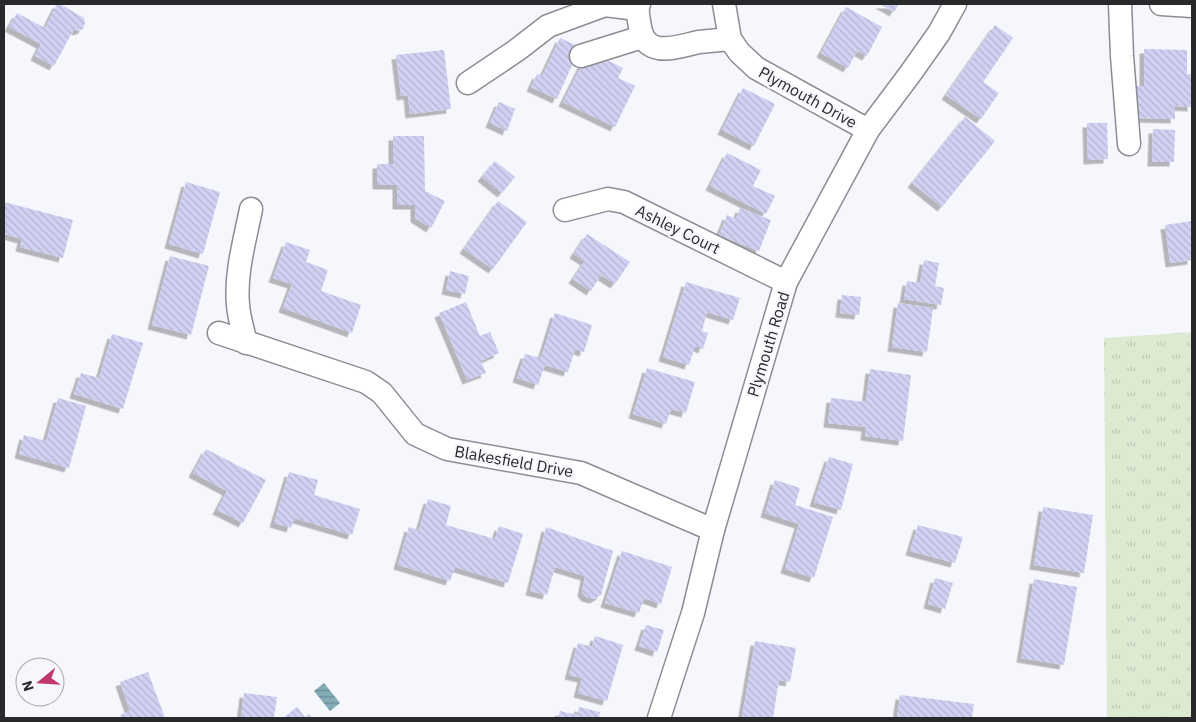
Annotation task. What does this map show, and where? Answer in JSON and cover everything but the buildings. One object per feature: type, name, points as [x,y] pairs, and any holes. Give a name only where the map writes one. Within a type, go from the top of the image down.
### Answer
[{"type":"street","name":"Plymouth Drive","points":[[724,4],[730,39],[738,52],[756,68],[868,130]]},
{"type":"street","name":"Plymouth Road","points":[[659,718],[693,613],[713,530],[786,282],[868,130],[939,33],[954,4]]},
{"type":"street","points":[[1120,4],[1129,144]]},
{"type":"street","points":[[1161,4],[1192,6]]},
{"type":"street","points":[[468,83],[517,50],[548,26],[604,5],[638,6],[642,37],[658,49],[730,39]]},
{"type":"street","points":[[581,56],[642,37]]},
{"type":"street","name":"Ashley Court","points":[[565,210],[608,199],[624,202],[786,282]]},
{"type":"street","points":[[246,343],[238,303],[242,255],[252,209]]},
{"type":"street","name":"Blakesfield Drive","points":[[219,333],[366,382],[382,394],[415,434],[447,449],[580,473],[713,530]]},
{"type":"green space","points":[[1192,332],[1192,718],[1107,718],[1104,338]]},
{"type":"water","points":[[324,683],[340,703],[330,711],[314,691]]}]
